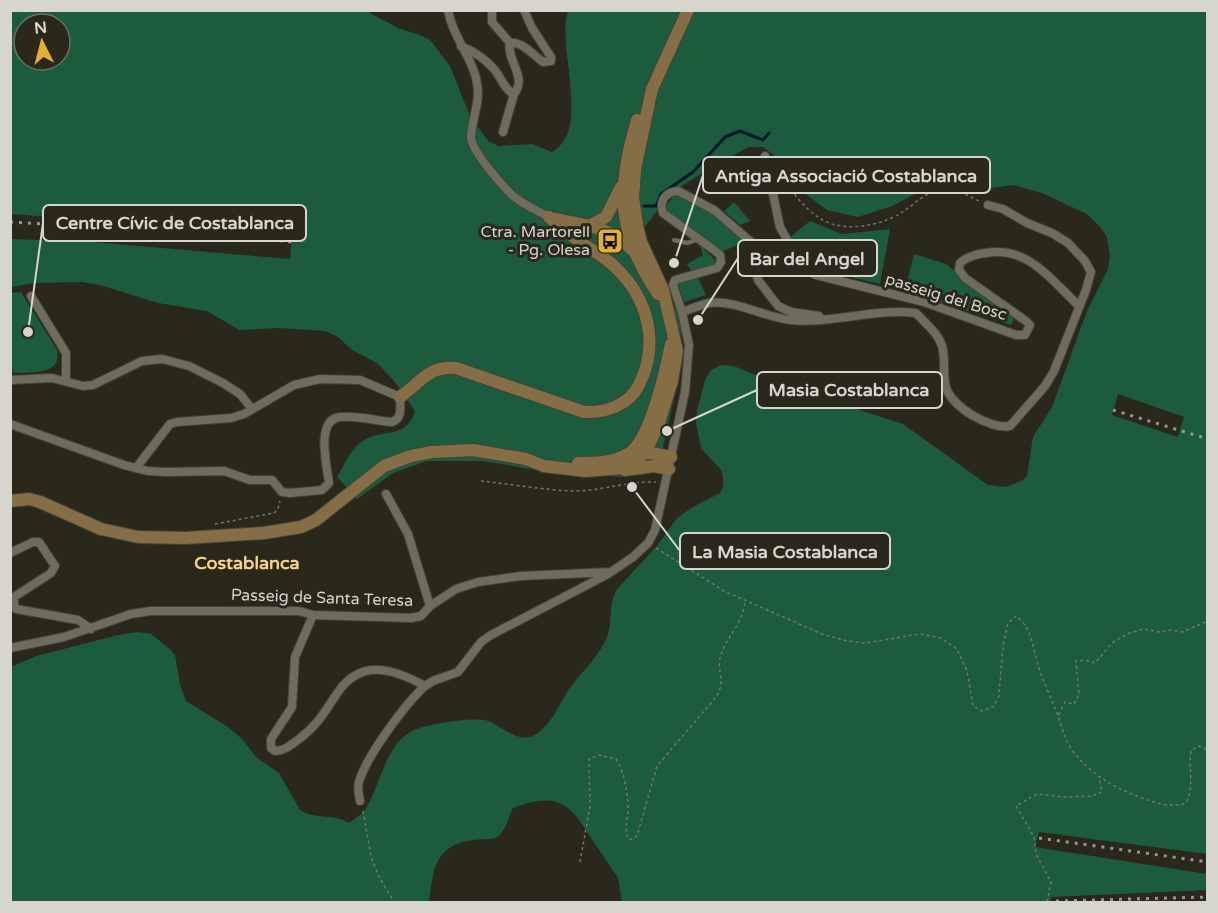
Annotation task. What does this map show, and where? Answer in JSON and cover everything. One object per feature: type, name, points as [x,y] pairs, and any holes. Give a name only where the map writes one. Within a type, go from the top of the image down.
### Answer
[{"type":"main road","points":[[634,254],[625,221],[624,182],[627,157],[641,107],[652,89],[688,10]]},
{"type":"main road","points":[[610,232],[629,216],[637,158],[652,89]]},
{"type":"main road","points":[[606,217],[624,182]]},
{"type":"main road","points":[[633,198],[641,242]]},
{"type":"main road","points":[[549,217],[610,232],[624,240],[667,306]]},
{"type":"main road","points":[[400,397],[431,371],[444,368],[456,368],[584,412],[596,413],[611,409],[638,388],[646,367],[650,341],[646,312],[636,293],[618,269],[549,217]]},
{"type":"main road","points":[[579,240],[586,226],[606,217],[625,221],[641,242],[663,290],[677,351],[672,381],[658,426],[645,453],[630,465],[612,470]]},
{"type":"main road","points":[[619,458],[636,448],[651,416],[664,377],[674,333]]},
{"type":"main road","points":[[651,416],[645,453],[654,466]]},
{"type":"main road","points":[[10,501],[29,499],[40,502],[101,529],[138,537],[185,538],[293,529],[316,520],[384,466],[404,458],[432,452],[473,450],[526,459],[578,463],[594,463],[645,453],[670,463]]},
{"type":"main road","points":[[526,459],[544,466],[569,470],[630,470],[670,463]]},
{"type":"street","points":[[448,10],[460,46],[470,62],[476,79],[478,101],[471,141],[511,194],[549,217]]},
{"type":"street","points":[[492,10],[492,22],[510,43],[509,47],[515,62],[519,85],[514,94],[503,132]]},
{"type":"street","points":[[510,43],[519,43],[543,62],[551,62],[551,57],[532,28],[524,10]]},
{"type":"street","points":[[460,46],[486,61],[500,75],[506,89],[514,94]]},
{"type":"street","name":"passeig del Bosc","points":[[765,156],[780,227],[803,269],[816,275],[924,302],[1016,334],[1025,335],[1030,329],[1026,321],[965,278],[959,270],[960,263],[968,257],[997,251],[1006,252],[1027,259],[1042,270],[1079,306]]},
{"type":"street","points":[[360,801],[358,784],[365,767],[383,737],[425,686],[458,672],[481,642],[491,635],[611,572],[648,543],[655,530],[685,392],[688,367],[688,343],[682,312],[673,285],[675,280],[717,268],[722,262],[720,255],[663,213],[662,201],[668,194],[678,191],[685,193],[714,210],[751,242],[758,280],[778,306],[791,312],[834,319]]},
{"type":"street","points":[[682,312],[709,303],[717,303],[789,320],[834,319],[902,311],[916,313],[941,344],[945,382],[950,396],[974,416],[1002,428],[1010,426],[1045,386],[1054,371],[1091,273],[1085,261],[1068,243],[1052,233],[1027,224],[1003,209],[988,205]]},
{"type":"street","points":[[31,296],[66,352],[66,381]]},
{"type":"street","points":[[916,313],[924,302]]},
{"type":"street","points":[[10,380],[52,378],[83,386],[93,385],[142,361],[162,359],[189,366],[223,383],[240,394],[252,409]]},
{"type":"street","points":[[10,424],[136,468],[165,472],[224,471],[250,480],[272,480],[282,492],[291,493],[317,491],[326,488],[329,483],[324,440],[327,425],[331,420],[343,416],[392,422],[399,416],[400,397],[360,380],[320,379],[294,385],[231,418],[170,424],[136,468]]},
{"type":"street","name":"Passeig de Santa Teresa","points":[[11,648],[64,637],[132,614],[159,611],[298,611],[313,615],[411,618],[421,616],[430,606],[408,534],[386,494]]},
{"type":"street","points":[[10,553],[33,542],[39,542],[55,566],[51,573],[14,597],[16,609],[78,621],[91,629]]},
{"type":"street","points":[[430,606],[456,589],[478,582],[521,576],[611,572]]},
{"type":"street","points":[[313,615],[294,657],[292,707],[271,739],[271,748],[275,751],[285,749],[309,732],[321,720],[349,678],[356,674],[375,669],[389,671],[425,686]]},
{"type":"lane","points":[[674,240],[687,243],[699,239]]},
{"type":"path","points":[[769,172],[779,176],[809,211],[823,220],[838,225],[864,226],[883,221],[900,214],[934,191],[947,188],[988,205]]},
{"type":"path","points":[[481,481],[574,490],[604,489],[637,482],[666,483]]},
{"type":"path","points":[[208,525],[274,513],[278,509],[282,492]]},
{"type":"path","points":[[648,543],[724,591],[822,634],[847,641],[866,643],[920,634],[941,638],[957,649],[967,671],[973,706],[982,711],[993,706],[999,696],[1003,646],[1008,623],[1016,616],[1026,623],[1039,670],[1068,743],[1077,757],[1098,775],[1128,792],[1167,806],[1186,803],[1192,785],[1191,751],[1198,746],[1208,750]]},
{"type":"path","points":[[580,862],[590,806],[589,759],[599,755],[616,759],[622,768],[628,809],[625,833],[629,840],[637,836],[657,766],[717,696],[721,684],[718,662],[724,646],[735,632],[743,616],[745,600]]},
{"type":"path","points":[[1058,716],[1065,702],[1074,704],[1079,694],[1076,661],[1085,660],[1095,663],[1112,644],[1126,634],[1143,629],[1182,632],[1208,621]]},
{"type":"path","points":[[1047,903],[1051,882],[1036,854],[1034,837],[1016,806],[1037,794],[1063,797],[1092,796],[1102,792],[1098,775]]},
{"type":"path","points":[[360,801],[371,856],[378,875],[394,903]]},
{"type":"green space","points":[[11,11],[366,11],[400,29],[430,40],[450,66],[470,116],[489,142],[499,146],[532,144],[552,152],[564,141],[570,126],[571,107],[566,45],[568,11],[1207,11],[1207,854],[1039,832],[1035,847],[1207,874],[1207,890],[1051,897],[1051,902],[622,902],[618,878],[577,817],[563,805],[548,800],[531,802],[513,808],[505,828],[497,837],[460,843],[443,854],[432,879],[429,902],[11,902],[11,667],[36,656],[118,635],[138,632],[151,634],[175,655],[180,684],[186,701],[228,727],[242,739],[256,757],[279,773],[300,810],[349,823],[365,810],[395,746],[418,728],[473,719],[488,721],[512,734],[524,737],[538,733],[548,724],[569,689],[604,644],[609,631],[612,600],[617,589],[656,547],[677,518],[720,493],[723,487],[721,470],[701,448],[696,423],[705,380],[711,370],[721,365],[734,366],[775,383],[903,424],[988,485],[1006,487],[1027,476],[1033,437],[1052,407],[1087,311],[1108,269],[1110,256],[1107,237],[1087,214],[1044,194],[1014,185],[984,189],[960,185],[923,190],[892,206],[858,217],[827,210],[799,189],[776,157],[763,147],[749,147],[713,166],[665,197],[642,230],[651,260],[682,326],[679,376],[661,456],[641,471],[623,477],[548,472],[483,461],[427,461],[393,473],[357,499],[337,477],[351,453],[357,445],[369,438],[406,426],[415,411],[395,382],[377,363],[352,350],[338,337],[325,331],[279,328],[239,330],[207,311],[158,303],[100,285],[81,282],[35,283],[11,287],[11,239],[92,242],[290,259],[292,235],[11,214]],"holes":[[[1118,394],[1184,417],[1178,437],[1112,415]]]},
{"type":"green space","points":[[675,194],[722,217],[745,242],[721,252],[704,237],[668,213],[666,206]]},
{"type":"green space","points":[[734,202],[750,221],[740,225],[724,211]]},
{"type":"green space","points":[[810,221],[842,234],[890,229],[880,284],[811,268],[789,238]]},
{"type":"green space","points":[[699,244],[716,261],[713,265],[691,271],[687,264],[703,255]]},
{"type":"green space","points":[[914,254],[946,264],[1014,319],[1011,325],[905,291]]},
{"type":"green space","points":[[698,278],[706,295],[684,302],[678,284]]},
{"type":"green space","points":[[21,292],[57,350],[58,358],[55,364],[44,371],[13,373],[11,367],[11,293]]},
{"type":"waterway","points":[[644,206],[656,206],[661,194],[693,172],[725,137],[740,131],[763,140],[769,133]]},
{"type":"railway","points":[[10,222],[194,233],[292,242]]},
{"type":"railway","points":[[1113,410],[1208,439]]},
{"type":"railway","points":[[1039,838],[1208,862]]},
{"type":"railway","points":[[1056,901],[1208,897]]},
{"type":"place","name":"Ctra. Martorell - Pg. Olesa","points":[[610,241]]},
{"type":"place","name":"Antiga Associació Costablanca","points":[[674,263]]},
{"type":"place","name":"Bar del Angel","points":[[698,320]]},
{"type":"place","name":"Centre Cívic de Costablanca","points":[[28,332]]},
{"type":"place","name":"Masia Costablanca","points":[[667,431]]},
{"type":"place","name":"La Masia Costablanca","points":[[632,487]]},
{"type":"district","name":"Costablanca","points":[[247,563]]}]
